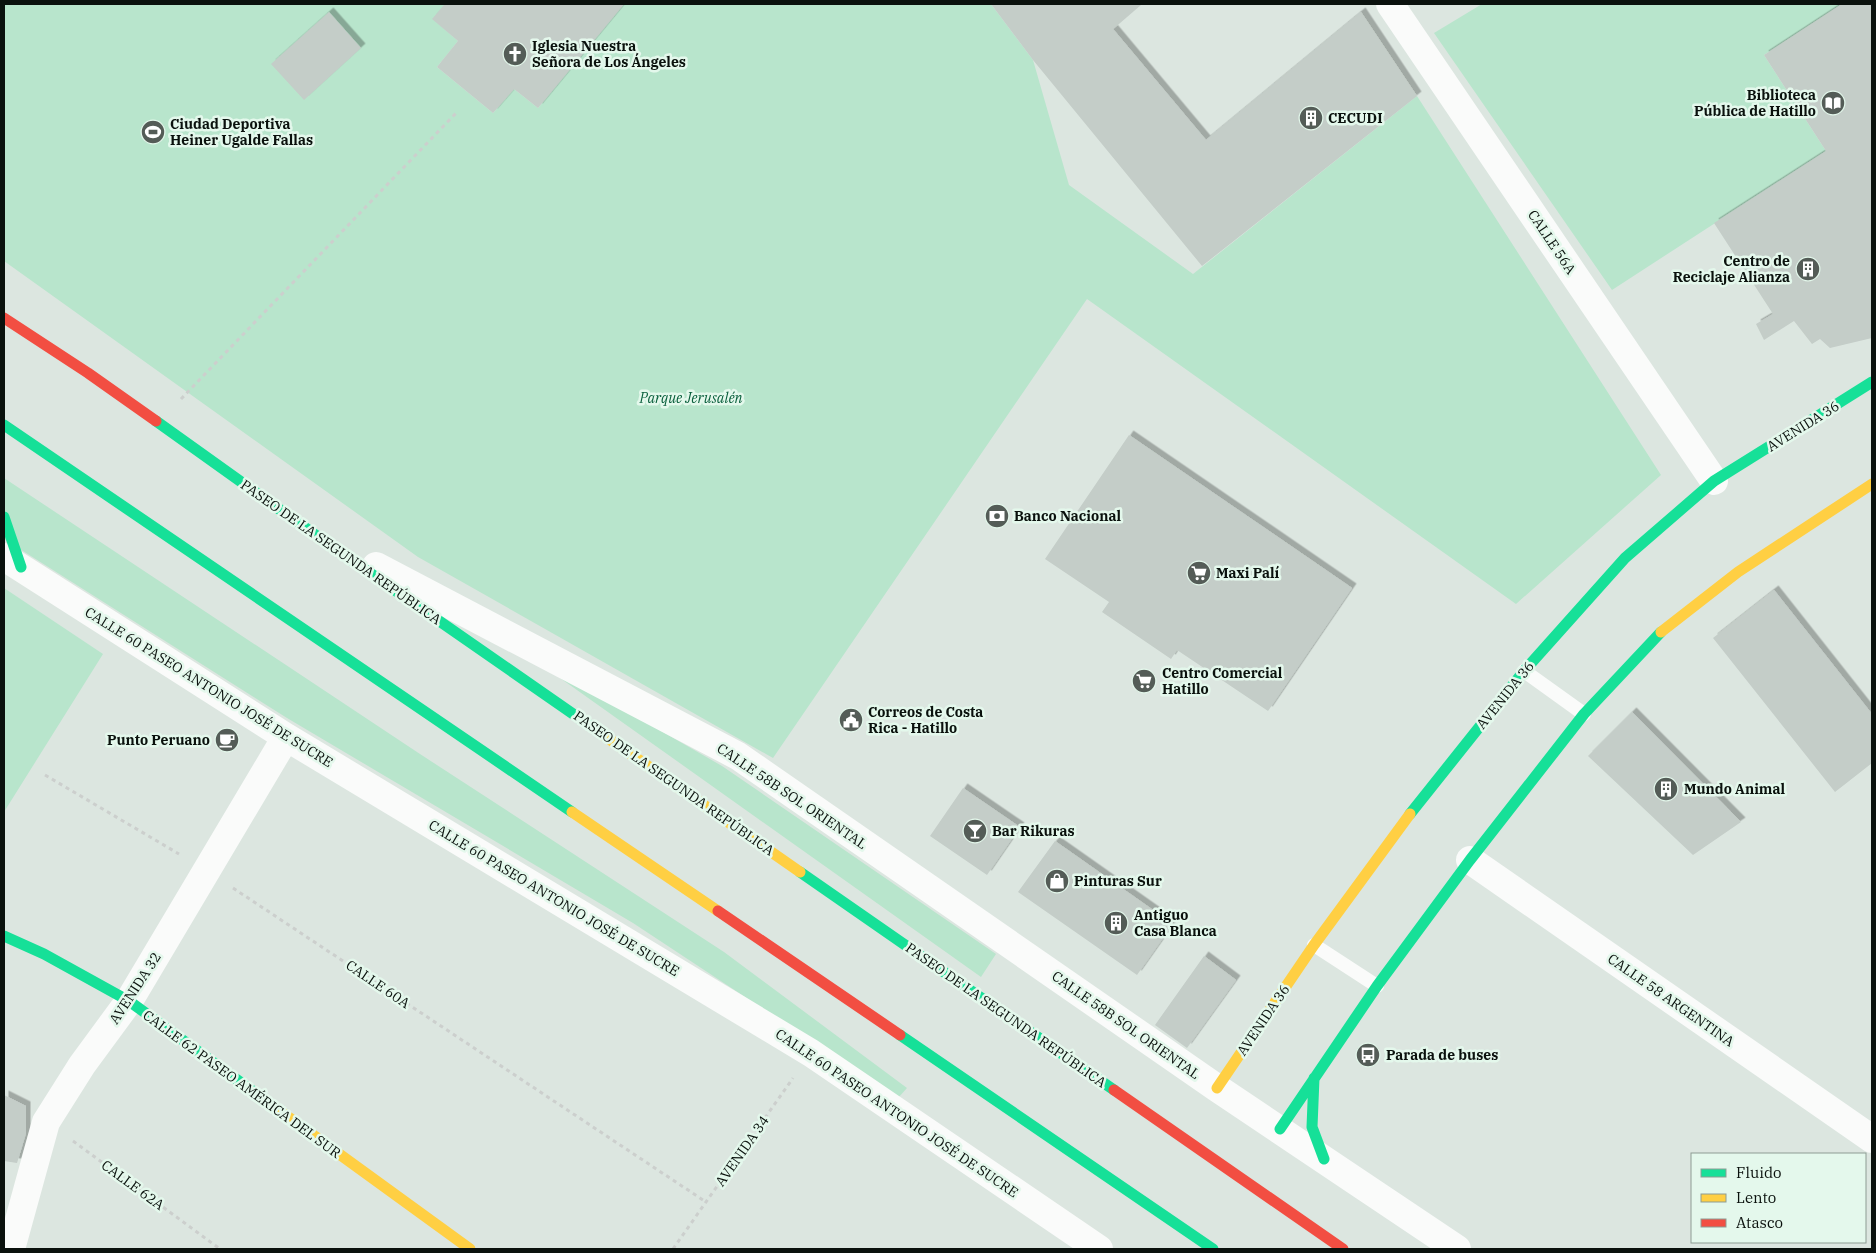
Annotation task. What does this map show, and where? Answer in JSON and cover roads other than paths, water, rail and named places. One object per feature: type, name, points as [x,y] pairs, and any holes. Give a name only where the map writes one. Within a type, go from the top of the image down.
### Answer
[{"type":"main road","points":[[4,307],[88,373]]},
{"type":"main road","name":"PASEO DE LA SEGUNDA REPÚBLICA","points":[[4,318],[88,373],[314,534],[1344,1249]]},
{"type":"main road","name":"AVENIDA 36","points":[[1217,1088],[1314,945],[1424,795],[1524,671],[1625,558],[1714,481],[1872,382]]},
{"type":"main road","points":[[4,425],[1213,1249]]},
{"type":"main road","points":[[1280,1130],[1377,986],[1470,860],[1584,714],[1663,630],[1738,572],[1872,484]]},
{"type":"main road","points":[[4,517],[12,562]]},
{"type":"main road","name":"CALLE 62 PASEO AMÉRICA DEL SUR","points":[[4,936],[44,954],[129,1002],[470,1249]]},
{"type":"main road","points":[[1314,1077],[1312,1127],[1324,1159]]},
{"type":"street","name":"CALLE 56A","points":[[1390,4],[1714,481]]},
{"type":"street","name":"CALLE 58B SOL ORIENTAL","points":[[314,534],[738,756],[1217,1088]]},
{"type":"street","name":"CALLE 60 PASEO ANTONIO JOSÉ DE SUCRE","points":[[12,562],[286,737],[811,1053],[1099,1249]]},
{"type":"street","name":"AVENIDA 32","points":[[11,1249],[46,1122],[82,1065],[129,1002],[286,737]]},
{"type":"street","name":"CALLE 58 ARGENTINA","points":[[1470,860],[1872,1139]]},
{"type":"street","points":[[1217,1088],[1457,1249]]},
{"type":"lane","points":[[1524,671],[1584,714]]},
{"type":"lane","points":[[1314,945],[1377,986]]},
{"type":"place","name":"Iglesia Nuestra Señora de Los Ángeles","points":[[515,54]]},
{"type":"place","name":"Biblioteca Pública de Hatillo","points":[[1833,103]]},
{"type":"place","name":"CECUDI","points":[[1311,118]]},
{"type":"place","name":"Ciudad Deportiva Heiner Ugalde Fallas","points":[[153,132]]},
{"type":"place","name":"Centro de Reciclaje Alianza","points":[[1808,269]]},
{"type":"place","name":"Banco Nacional","points":[[997,516]]},
{"type":"place","name":"Maxi Palí","points":[[1199,573]]},
{"type":"place","name":"Centro Comercial Hatillo","points":[[1144,681]]},
{"type":"place","name":"Correos de Costa Rica - Hatillo","points":[[851,720]]},
{"type":"place","name":"Punto Peruano","points":[[227,740]]},
{"type":"place","name":"Mundo Animal","points":[[1666,789]]},
{"type":"place","name":"Bar Rikuras","points":[[975,831]]},
{"type":"place","name":"Pinturas Sur","points":[[1057,881]]},
{"type":"place","name":"Antiguo Casa Blanca","points":[[1116,923]]},
{"type":"place","name":"Parada de buses","points":[[1368,1055]]},
{"type":"park label","name":"Parque Jerusalén","points":[[691,398]]}]
